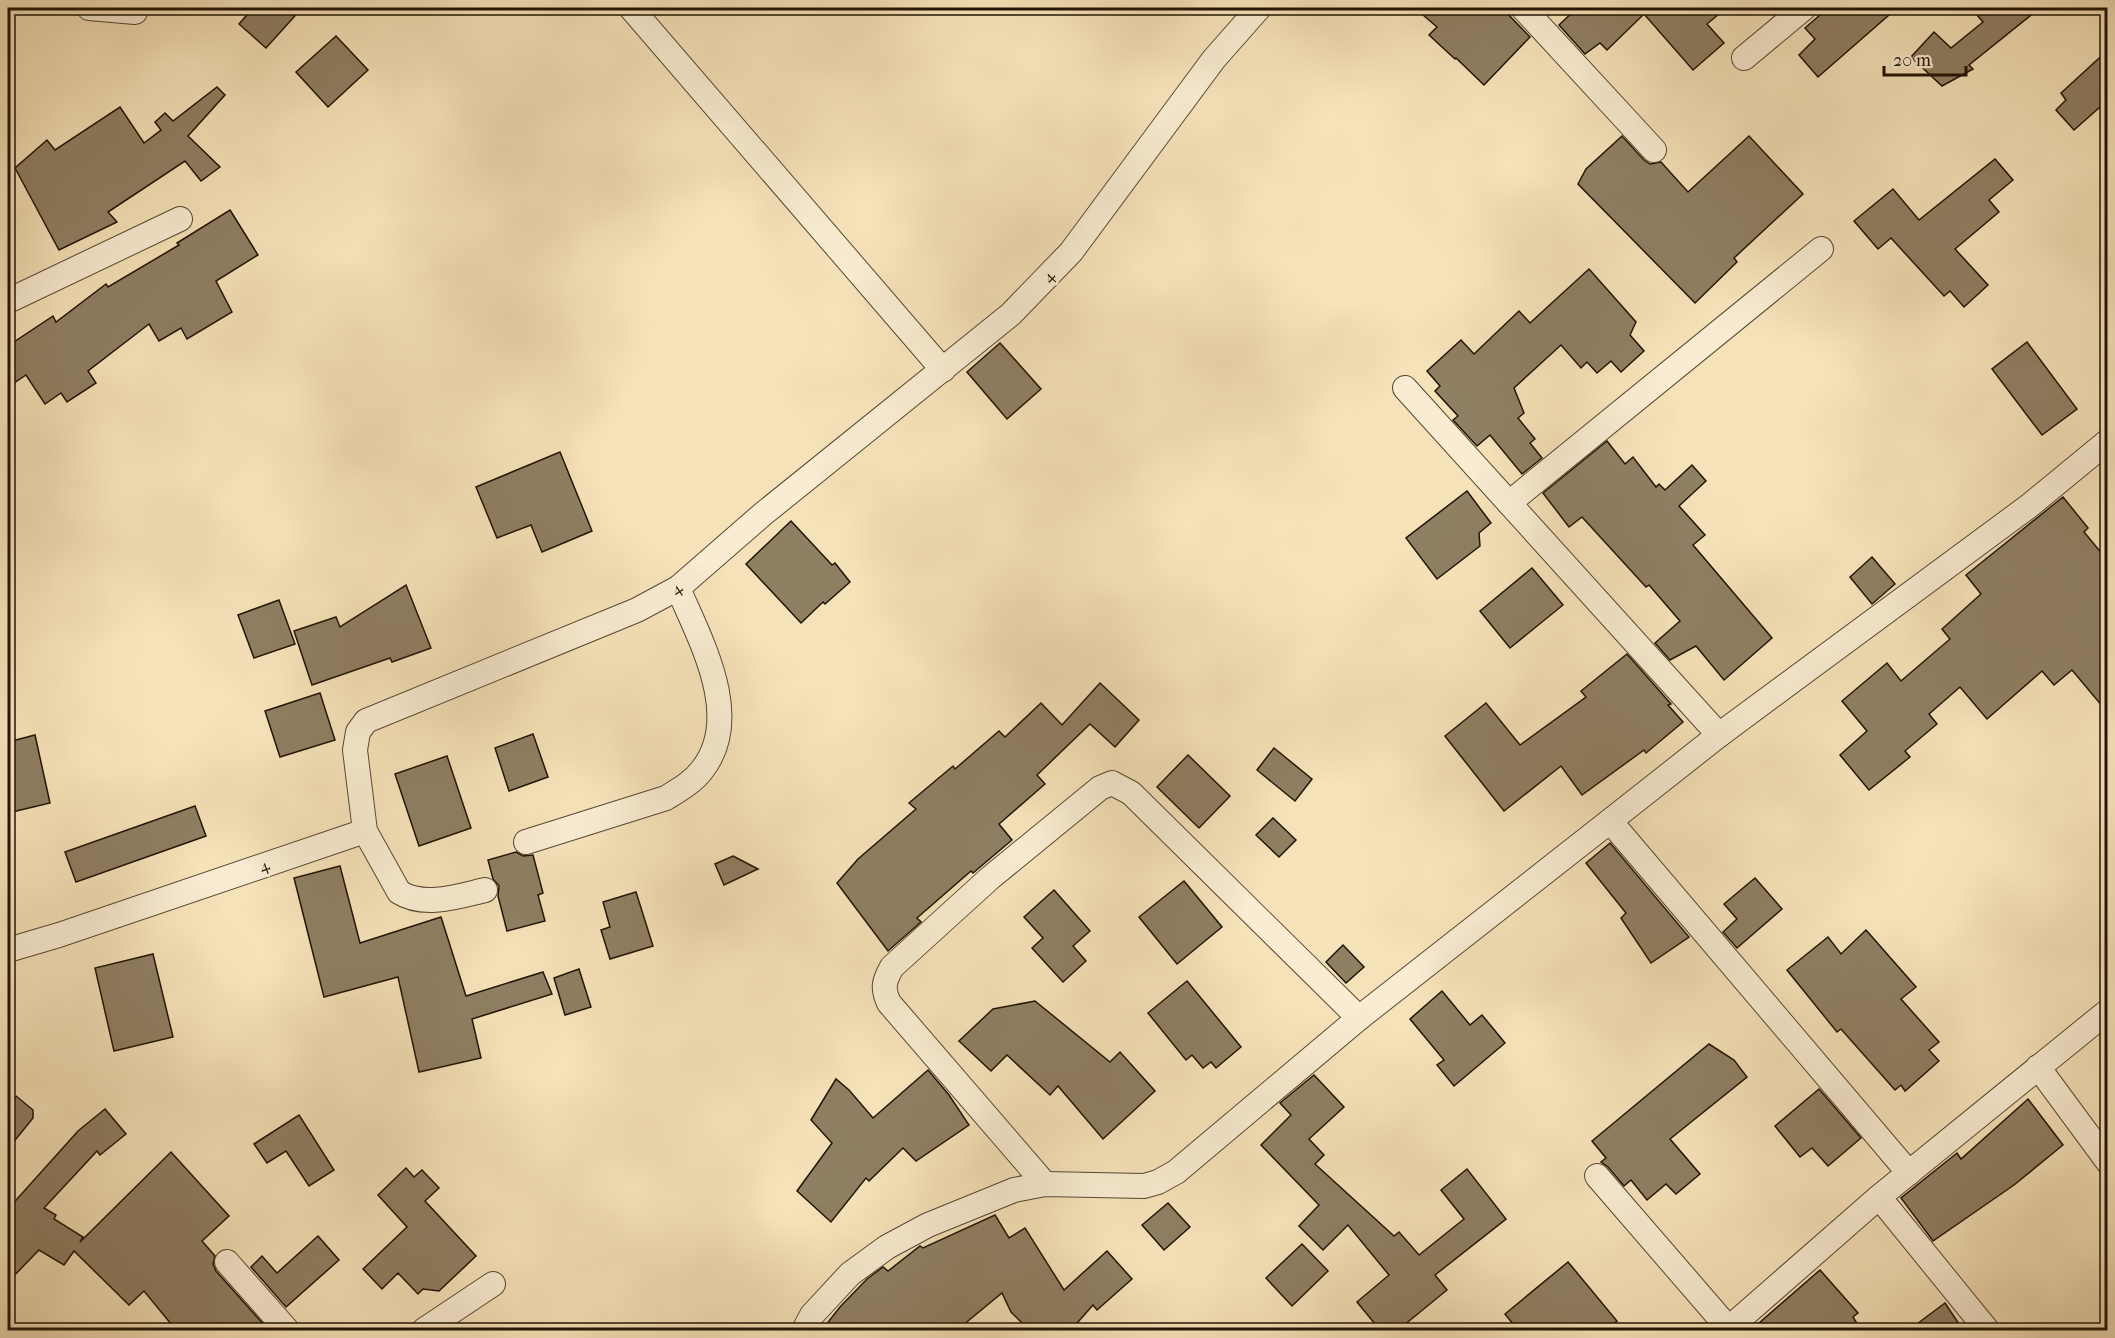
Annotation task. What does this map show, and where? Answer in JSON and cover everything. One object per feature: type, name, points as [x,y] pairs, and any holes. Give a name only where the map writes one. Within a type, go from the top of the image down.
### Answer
[{"type":"street","points":[[89,8],[135,12]]},
{"type":"street","points":[[631,8],[943,370]]},
{"type":"street","name":"4","points":[[8,950],[70,932],[365,831],[355,750],[358,732],[366,721],[637,610],[678,588],[763,514],[1011,314],[1071,252],[1214,59],[1259,8]]},
{"type":"street","points":[[1522,8],[1654,150]]},
{"type":"street","points":[[1744,58],[1804,8]]},
{"type":"street","points":[[8,301],[180,219]]},
{"type":"street","points":[[1509,503],[1821,249]]},
{"type":"street","points":[[1405,388],[1719,735]]},
{"type":"street","points":[[804,1330],[812,1315],[850,1274],[886,1247],[928,1225],[1014,1190],[1045,1184],[1144,1186],[1158,1182],[1176,1172],[1359,1018],[1719,735],[2029,506],[2108,441]]},
{"type":"street","points":[[526,842],[666,798],[686,786],[702,771],[713,753],[719,725],[719,699],[714,672],[678,588]]},
{"type":"street","points":[[1045,1184],[889,1002],[883,990],[892,967],[990,878],[1100,788],[1112,783],[1131,793],[1359,1018]]},
{"type":"street","points":[[1610,821],[1909,1173]]},
{"type":"street","points":[[365,831],[399,892],[407,897],[443,899],[485,890]]},
{"type":"street","points":[[1597,1176],[1729,1330],[1879,1197],[2108,1011]]},
{"type":"street","points":[[2038,1067],[2108,1162]]},
{"type":"street","points":[[1879,1197],[1987,1330]]},
{"type":"street","points":[[227,1262],[287,1330]]},
{"type":"street","points":[[424,1330],[493,1284]]},
{"type":"building","points":[[253,8],[302,8],[266,48],[239,24]]},
{"type":"building","points":[[1415,8],[1502,8],[1530,37],[1484,85],[1429,35],[1437,27]]},
{"type":"building","points":[[1577,8],[1726,8],[1707,24],[1724,43],[1693,70],[1644,14],[1607,50],[1600,43],[1585,54],[1559,25]]},
{"type":"building","points":[[1828,8],[1897,8],[1818,77],[1799,55],[1815,39],[1805,28]]},
{"type":"building","points":[[1971,8],[2040,8],[1969,65],[1973,69],[1942,86],[1911,57],[1934,32],[1951,48],[1983,22]]},
{"type":"building","points":[[336,36],[368,70],[328,107],[296,72]]},
{"type":"building","points":[[2108,50],[2108,100],[2074,130],[2056,110],[2066,100],[2061,93]]},
{"type":"building","points":[[217,87],[225,95],[188,136],[220,167],[201,181],[185,161],[108,212],[117,222],[59,250],[15,168],[47,140],[55,150],[120,107],[144,143],[161,130],[155,122],[165,113],[173,121]]},
{"type":"building","points":[[1622,136],[1650,164],[1661,162],[1688,192],[1749,136],[1803,194],[1734,258],[1737,262],[1695,303],[1578,184],[1586,169]]},
{"type":"building","points":[[1995,159],[2013,180],[1989,200],[1999,212],[1955,249],[1988,285],[1964,307],[1950,291],[1944,296],[1891,238],[1878,249],[1854,221],[1893,189],[1919,220]]},
{"type":"building","points":[[230,210],[258,255],[216,281],[232,312],[187,339],[181,328],[159,341],[149,324],[88,371],[96,383],[67,402],[61,393],[45,404],[26,375],[8,387],[8,346],[53,316],[56,322],[106,284],[108,287],[179,245],[177,243]]},
{"type":"building","points":[[1589,269],[1636,322],[1630,335],[1644,351],[1621,372],[1611,361],[1597,373],[1587,362],[1581,368],[1561,345],[1514,388],[1524,413],[1518,418],[1535,439],[1530,443],[1542,458],[1522,474],[1490,435],[1477,446],[1453,420],[1458,416],[1435,391],[1440,386],[1427,371],[1461,340],[1474,354],[1519,311],[1530,323]]},
{"type":"building","points":[[2027,342],[2077,409],[2042,435],[1992,369]]},
{"type":"building","points":[[1000,343],[1041,389],[1007,419],[967,372]]},
{"type":"building","points":[[1607,441],[1625,464],[1633,457],[1656,487],[1659,484],[1665,490],[1692,465],[1706,481],[1679,506],[1705,535],[1693,545],[1772,638],[1724,680],[1696,646],[1670,660],[1655,643],[1680,621],[1649,585],[1646,587],[1582,517],[1569,527],[1543,493]]},
{"type":"building","points":[[560,452],[592,531],[542,552],[531,525],[497,538],[476,487]]},
{"type":"building","points":[[1467,491],[1491,523],[1479,533],[1480,546],[1437,579],[1406,538]]},
{"type":"building","points":[[2063,497],[2088,528],[2084,532],[2108,561],[2108,713],[2072,670],[2054,685],[2042,671],[1987,719],[1960,687],[1929,714],[1937,724],[1905,751],[1910,757],[1869,790],[1840,755],[1867,731],[1842,701],[1887,663],[1901,681],[1950,639],[1942,629],[1981,594],[1966,575]]},
{"type":"building","points":[[791,521],[832,565],[835,563],[850,582],[825,604],[823,602],[801,623],[746,564]]},
{"type":"building","points":[[1872,557],[1895,584],[1872,604],[1850,577]]},
{"type":"building","points":[[1532,568],[1563,605],[1510,648],[1480,611]]},
{"type":"building","points":[[406,585],[431,648],[392,662],[390,658],[312,685],[294,631],[336,617],[340,627]]},
{"type":"building","points":[[279,600],[295,644],[254,658],[238,615]]},
{"type":"building","points":[[1627,654],[1671,704],[1668,705],[1683,722],[1646,753],[1644,750],[1582,795],[1561,766],[1504,811],[1445,736],[1486,703],[1520,745],[1586,697],[1581,691]]},
{"type":"building","points":[[1100,683],[1139,720],[1115,747],[1090,724],[1037,775],[1045,784],[999,824],[1012,840],[973,873],[971,871],[917,918],[921,922],[888,951],[837,883],[858,859],[916,809],[909,803],[953,766],[955,769],[999,731],[1005,737],[1041,703],[1062,725]]},
{"type":"building","points":[[320,693],[335,740],[280,757],[265,711]]},
{"type":"building","points":[[533,734],[548,777],[509,791],[495,748]]},
{"type":"building","points":[[35,735],[50,803],[8,813],[8,742]]},
{"type":"building","points":[[1274,748],[1312,779],[1295,801],[1257,770]]},
{"type":"building","points":[[1188,755],[1230,796],[1199,828],[1157,787]]},
{"type":"building","points":[[447,756],[471,828],[419,846],[395,774]]},
{"type":"building","points":[[195,806],[206,836],[76,882],[65,852]]},
{"type":"building","points":[[1273,818],[1296,840],[1279,857],[1256,835]]},
{"type":"building","points":[[1610,843],[1689,937],[1651,963],[1621,918],[1626,913],[1586,863]]},
{"type":"building","points":[[516,852],[523,856],[533,855],[543,893],[538,895],[545,921],[507,931],[498,896],[499,886],[493,879],[488,860]]},
{"type":"building","points":[[733,856],[758,869],[724,885],[715,864]]},
{"type":"building","points":[[340,866],[360,943],[441,917],[466,996],[543,972],[552,994],[472,1019],[481,1058],[419,1072],[398,977],[324,997],[294,878]]},
{"type":"building","points":[[1755,878],[1782,909],[1737,948],[1723,932],[1737,919],[1724,904]]},
{"type":"building","points":[[1184,881],[1222,927],[1177,964],[1139,917]]},
{"type":"building","points":[[1054,890],[1090,931],[1073,946],[1086,961],[1063,982],[1032,948],[1043,938],[1024,917]]},
{"type":"building","points":[[636,892],[653,946],[610,959],[601,930],[610,927],[603,902]]},
{"type":"building","points":[[1866,930],[1916,987],[1901,999],[1939,1042],[1929,1050],[1939,1061],[1905,1091],[1901,1085],[1895,1090],[1841,1029],[1837,1032],[1787,970],[1828,937],[1841,954]]},
{"type":"building","points":[[1343,945],[1364,967],[1346,983],[1326,962]]},
{"type":"building","points":[[153,954],[173,1037],[114,1051],[95,968]]},
{"type":"building","points":[[579,969],[591,1007],[565,1015],[554,978]]},
{"type":"building","points":[[1187,981],[1241,1047],[1216,1068],[1211,1062],[1203,1068],[1192,1055],[1186,1060],[1148,1013]]},
{"type":"building","points":[[1442,991],[1470,1025],[1482,1015],[1505,1043],[1454,1086],[1437,1065],[1444,1060],[1410,1019]]},
{"type":"building","points":[[1035,1001],[1110,1062],[1120,1052],[1155,1091],[1103,1139],[1058,1086],[1050,1095],[1007,1055],[991,1071],[959,1041],[993,1009]]},
{"type":"building","points":[[1709,1044],[1734,1060],[1747,1077],[1670,1139],[1700,1174],[1676,1194],[1666,1184],[1647,1200],[1631,1180],[1624,1186],[1601,1162],[1606,1158],[1592,1141]]},
{"type":"building","points":[[928,1070],[949,1095],[969,1125],[916,1161],[903,1148],[869,1181],[866,1178],[831,1222],[797,1191],[832,1143],[811,1120],[836,1079],[849,1090],[873,1118]]},
{"type":"building","points":[[1314,1075],[1344,1107],[1309,1139],[1324,1155],[1315,1164],[1394,1236],[1399,1232],[1419,1255],[1464,1219],[1441,1190],[1467,1169],[1506,1219],[1435,1275],[1447,1290],[1398,1330],[1380,1330],[1357,1302],[1389,1275],[1348,1225],[1323,1250],[1299,1226],[1319,1205],[1261,1145],[1291,1115],[1280,1103]]},
{"type":"building","points":[[1819,1089],[1861,1138],[1828,1166],[1812,1148],[1800,1157],[1775,1126]]},
{"type":"building","points":[[16,1096],[33,1110],[33,1118],[8,1149],[8,1107]]},
{"type":"building","points":[[2028,1099],[2063,1145],[2014,1185],[1933,1241],[1901,1198],[1957,1153],[1961,1159]]},
{"type":"building","points":[[105,1109],[126,1134],[100,1155],[97,1151],[44,1208],[56,1215],[54,1219],[83,1237],[80,1242],[171,1152],[229,1216],[202,1241],[215,1256],[213,1264],[216,1271],[265,1326],[260,1330],[176,1330],[144,1291],[129,1305],[74,1251],[64,1265],[39,1250],[8,1282],[8,1209],[78,1131]]},
{"type":"building","points":[[299,1115],[334,1170],[309,1186],[286,1151],[267,1163],[254,1144]]},
{"type":"building","points":[[406,1168],[414,1177],[422,1170],[439,1188],[425,1201],[476,1256],[439,1291],[423,1289],[418,1294],[398,1273],[382,1289],[363,1269],[407,1227],[378,1195]]},
{"type":"building","points":[[1168,1203],[1190,1227],[1164,1250],[1142,1225]]},
{"type":"building","points":[[995,1215],[1009,1238],[1025,1228],[1064,1290],[1107,1251],[1132,1279],[1097,1310],[1093,1305],[1071,1330],[1029,1330],[1011,1312],[1002,1293],[957,1330],[822,1330],[867,1279],[883,1267],[888,1271],[920,1246],[923,1248]]},
{"type":"building","points":[[318,1236],[339,1260],[286,1307],[251,1267],[262,1256],[277,1273]]},
{"type":"building","points":[[1302,1244],[1328,1271],[1292,1306],[1266,1278]]},
{"type":"building","points":[[1568,1262],[1617,1321],[1605,1330],[1518,1330],[1505,1314]]},
{"type":"building","points":[[1820,1270],[1858,1313],[1853,1317],[1861,1330],[1751,1330]]},
{"type":"building","points":[[1945,1303],[1963,1330],[1909,1330]]}]
